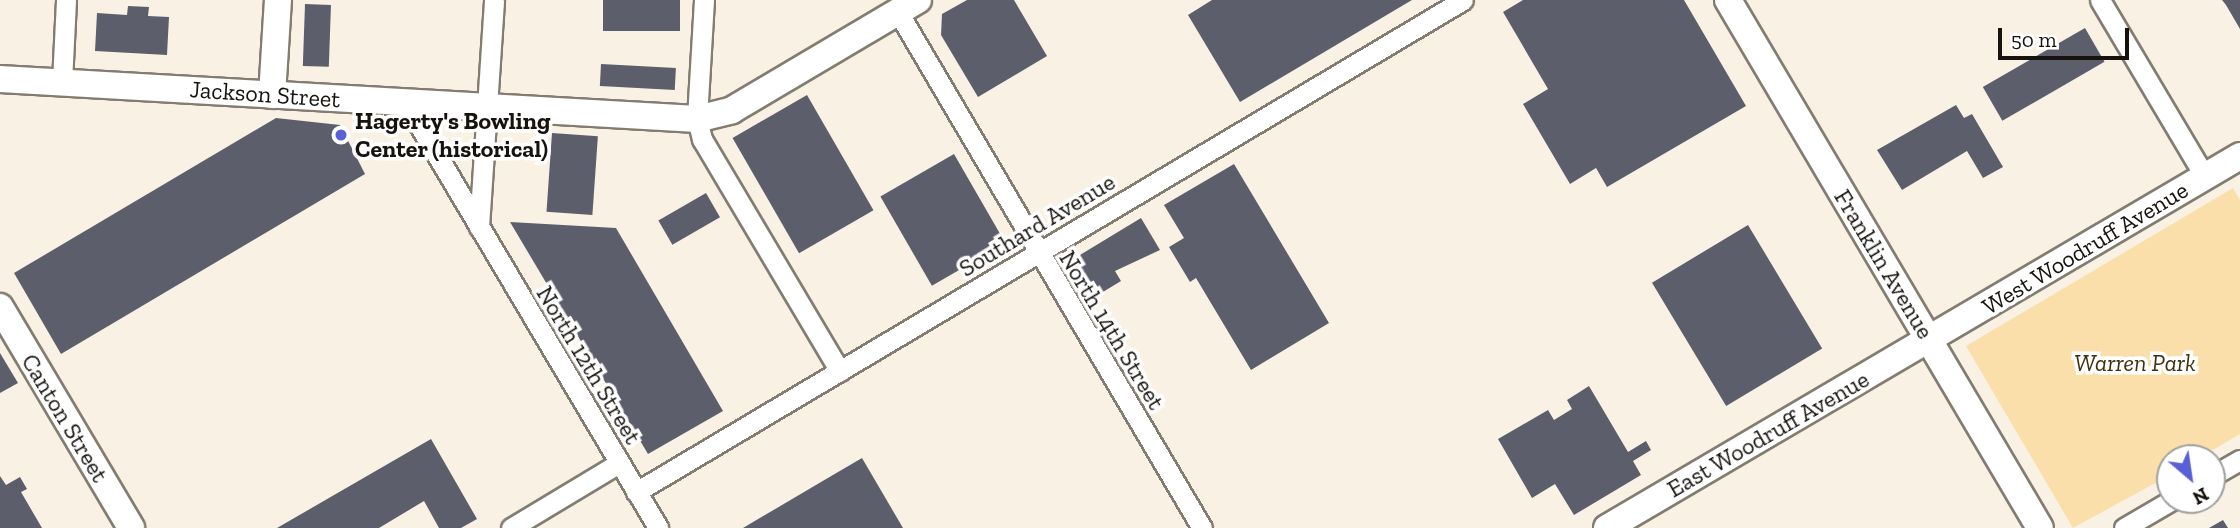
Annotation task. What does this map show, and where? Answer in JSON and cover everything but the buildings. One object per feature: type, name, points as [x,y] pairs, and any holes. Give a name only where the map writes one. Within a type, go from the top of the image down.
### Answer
[{"type":"street","points":[[62,82],[66,0]]},
{"type":"street","points":[[272,95],[278,0]]},
{"type":"street","points":[[479,227],[494,0]]},
{"type":"street","points":[[704,0],[697,119],[702,139],[840,370]]},
{"type":"street","name":"Franklin Avenue","points":[[1728,0],[2040,528]]},
{"type":"street","points":[[2099,0],[2205,177]]},
{"type":"street","name":"Jackson Street","points":[[0,79],[697,119],[732,110],[911,3]]},
{"type":"street","name":"North 14th Street","points":[[911,3],[1038,253],[1202,528]]},
{"type":"street","name":"Southard Avenue","points":[[636,492],[1453,3]]},
{"type":"street","name":"North 12th Street","points":[[406,103],[658,528]]},
{"type":"street","name":"West Woodruff Avenue","points":[[1930,340],[2240,156]]},
{"type":"street","name":"Canton Street","points":[[0,307],[131,528]]},
{"type":"street","name":"East Woodruff Avenue","points":[[1607,528],[1930,340]]},
{"type":"street","points":[[511,528],[619,463]]},
{"type":"street","points":[[2124,528],[2156,509]]},
{"type":"green space","name":"Warren Park","points":[[2233,188],[2240,200],[2240,434],[2223,444],[2156,444],[2156,483],[2073,528],[1966,346]]},
{"type":"place","name":"Hagerty's Bowling Center (historical)","points":[[341,135]]}]
